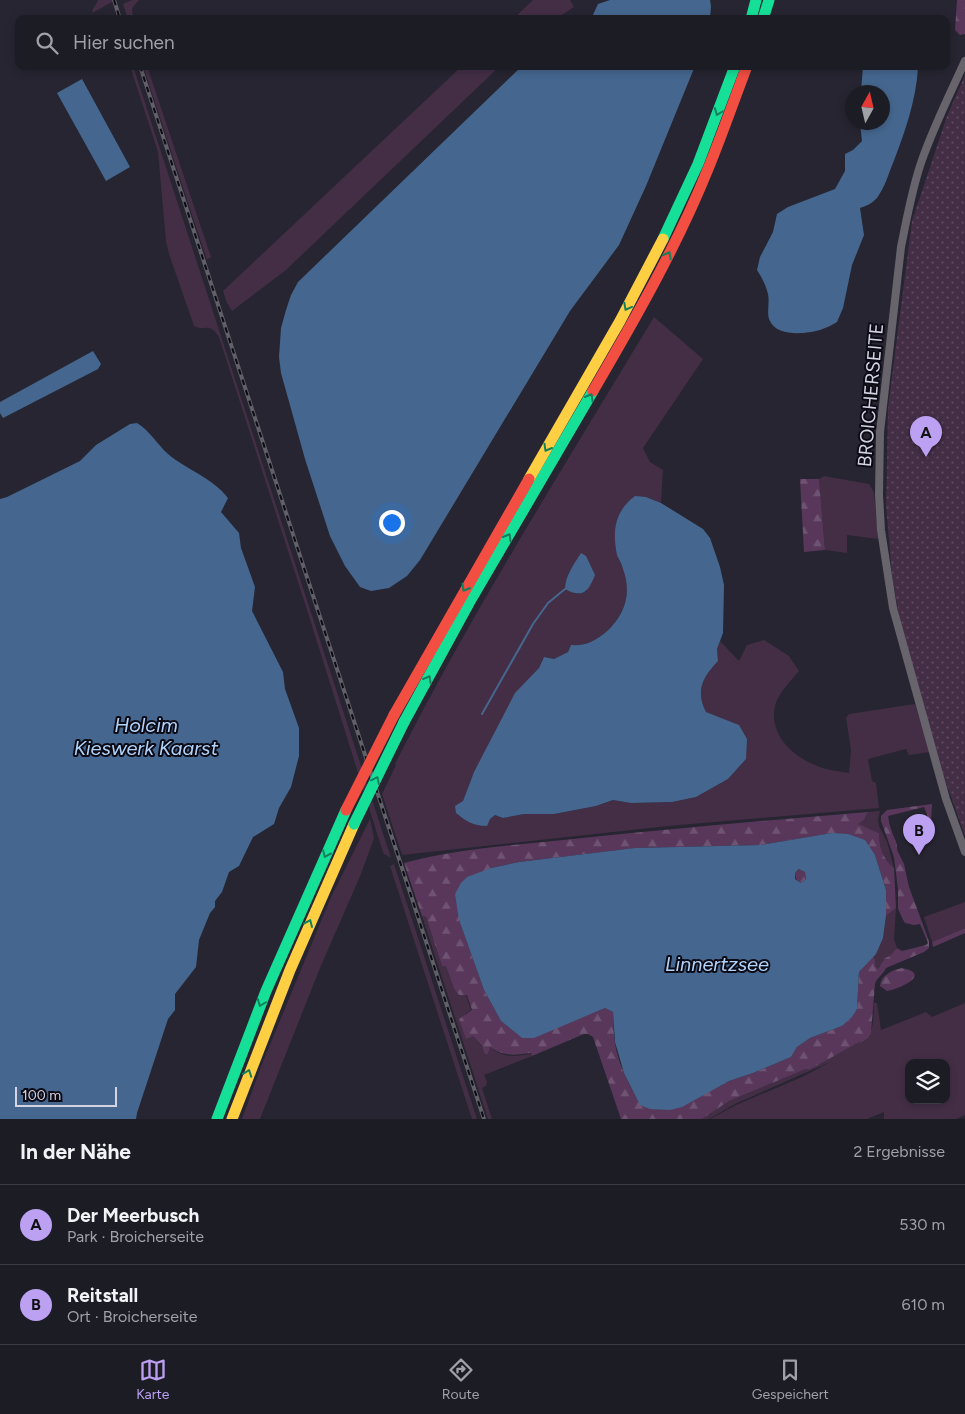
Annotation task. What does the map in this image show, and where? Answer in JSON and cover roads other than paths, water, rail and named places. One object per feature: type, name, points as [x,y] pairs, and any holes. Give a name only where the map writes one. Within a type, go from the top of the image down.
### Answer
[{"type":"highway","points":[[752,15],[756,0]]},
{"type":"highway","points":[[764,15],[768,0]]},
{"type":"highway","points":[[217,1119],[266,991],[346,810],[394,715],[624,312],[661,243],[698,164],[733,70]]},
{"type":"highway","points":[[232,1119],[251,1066],[304,935],[354,824],[404,722],[469,603],[630,326],[672,248],[708,170],[746,70]]},
{"type":"street","name":"BROICHERSEITE","points":[[965,61],[922,162],[905,225],[879,454],[881,530],[892,608],[946,799],[965,852]]},
{"type":"water","points":[[610,0],[710,0],[711,6],[710,15],[593,15],[598,4]]},
{"type":"water","points":[[518,70],[693,70],[646,186],[619,245],[570,311],[420,560],[407,576],[389,588],[371,591],[360,587],[345,566],[330,536],[305,459],[281,373],[279,357],[281,328],[291,295],[298,282]]},
{"type":"water","points":[[863,70],[918,70],[909,116],[886,181],[877,198],[860,208],[864,235],[852,265],[843,308],[837,322],[814,331],[800,333],[779,330],[770,321],[768,294],[757,270],[760,257],[773,232],[777,214],[788,207],[835,189],[845,171],[845,154],[853,150],[862,141],[861,130],[890,130],[890,85],[862,85]]},
{"type":"water","points":[[82,79],[130,167],[106,181],[57,93]]},
{"type":"water","points":[[93,351],[101,364],[98,369],[3,418],[0,413],[0,402]]},
{"type":"water","name":"Holcim Kieswerk Kaarst","points":[[137,423],[175,460],[215,485],[228,498],[221,512],[239,533],[241,548],[255,587],[252,611],[283,672],[285,689],[299,728],[299,756],[291,787],[279,808],[274,824],[253,837],[239,866],[229,872],[222,892],[215,901],[215,907],[210,913],[199,940],[196,967],[175,994],[175,1010],[168,1019],[136,1119],[0,1119],[0,499],[80,461],[96,445],[130,424]]},
{"type":"water","points":[[635,496],[646,497],[661,503],[703,529],[710,538],[724,585],[723,633],[717,649],[718,661],[702,684],[701,697],[706,712],[739,725],[747,739],[746,759],[728,779],[696,797],[672,802],[631,803],[613,800],[596,806],[554,814],[524,814],[503,818],[495,815],[490,819],[487,826],[470,822],[456,813],[455,806],[463,801],[474,772],[515,693],[539,668],[544,657],[554,659],[568,652],[571,645],[586,644],[594,640],[613,625],[622,611],[627,595],[627,587],[623,567],[617,555],[615,529],[623,508]]},
{"type":"water","points":[[581,553],[586,556],[595,575],[587,590],[576,593],[565,589],[565,584],[570,570]]},
{"type":"water","name":"Linnertzsee","points":[[832,833],[848,834],[865,840],[875,855],[886,890],[886,916],[883,938],[876,954],[859,972],[857,1009],[852,1017],[842,1026],[810,1038],[797,1047],[791,1057],[729,1081],[682,1107],[670,1110],[650,1109],[640,1105],[624,1073],[615,1042],[613,1012],[605,1008],[534,1038],[522,1038],[501,1021],[484,990],[459,920],[455,894],[467,877],[491,868],[519,862],[635,848],[761,845]],"holes":[[[799,869],[805,872],[806,879],[801,883],[795,879],[795,873]]]},
{"type":"waterway","points":[[482,714],[533,624],[548,603],[565,589]]},
{"type":"railway","points":[[114,0],[119,15]]},
{"type":"railway","points":[[141,70],[484,1119]]},
{"type":"place","name":"Der Meerbusch","points":[[926,457]]},
{"type":"place","name":"Reitstall","points":[[919,855]]}]
